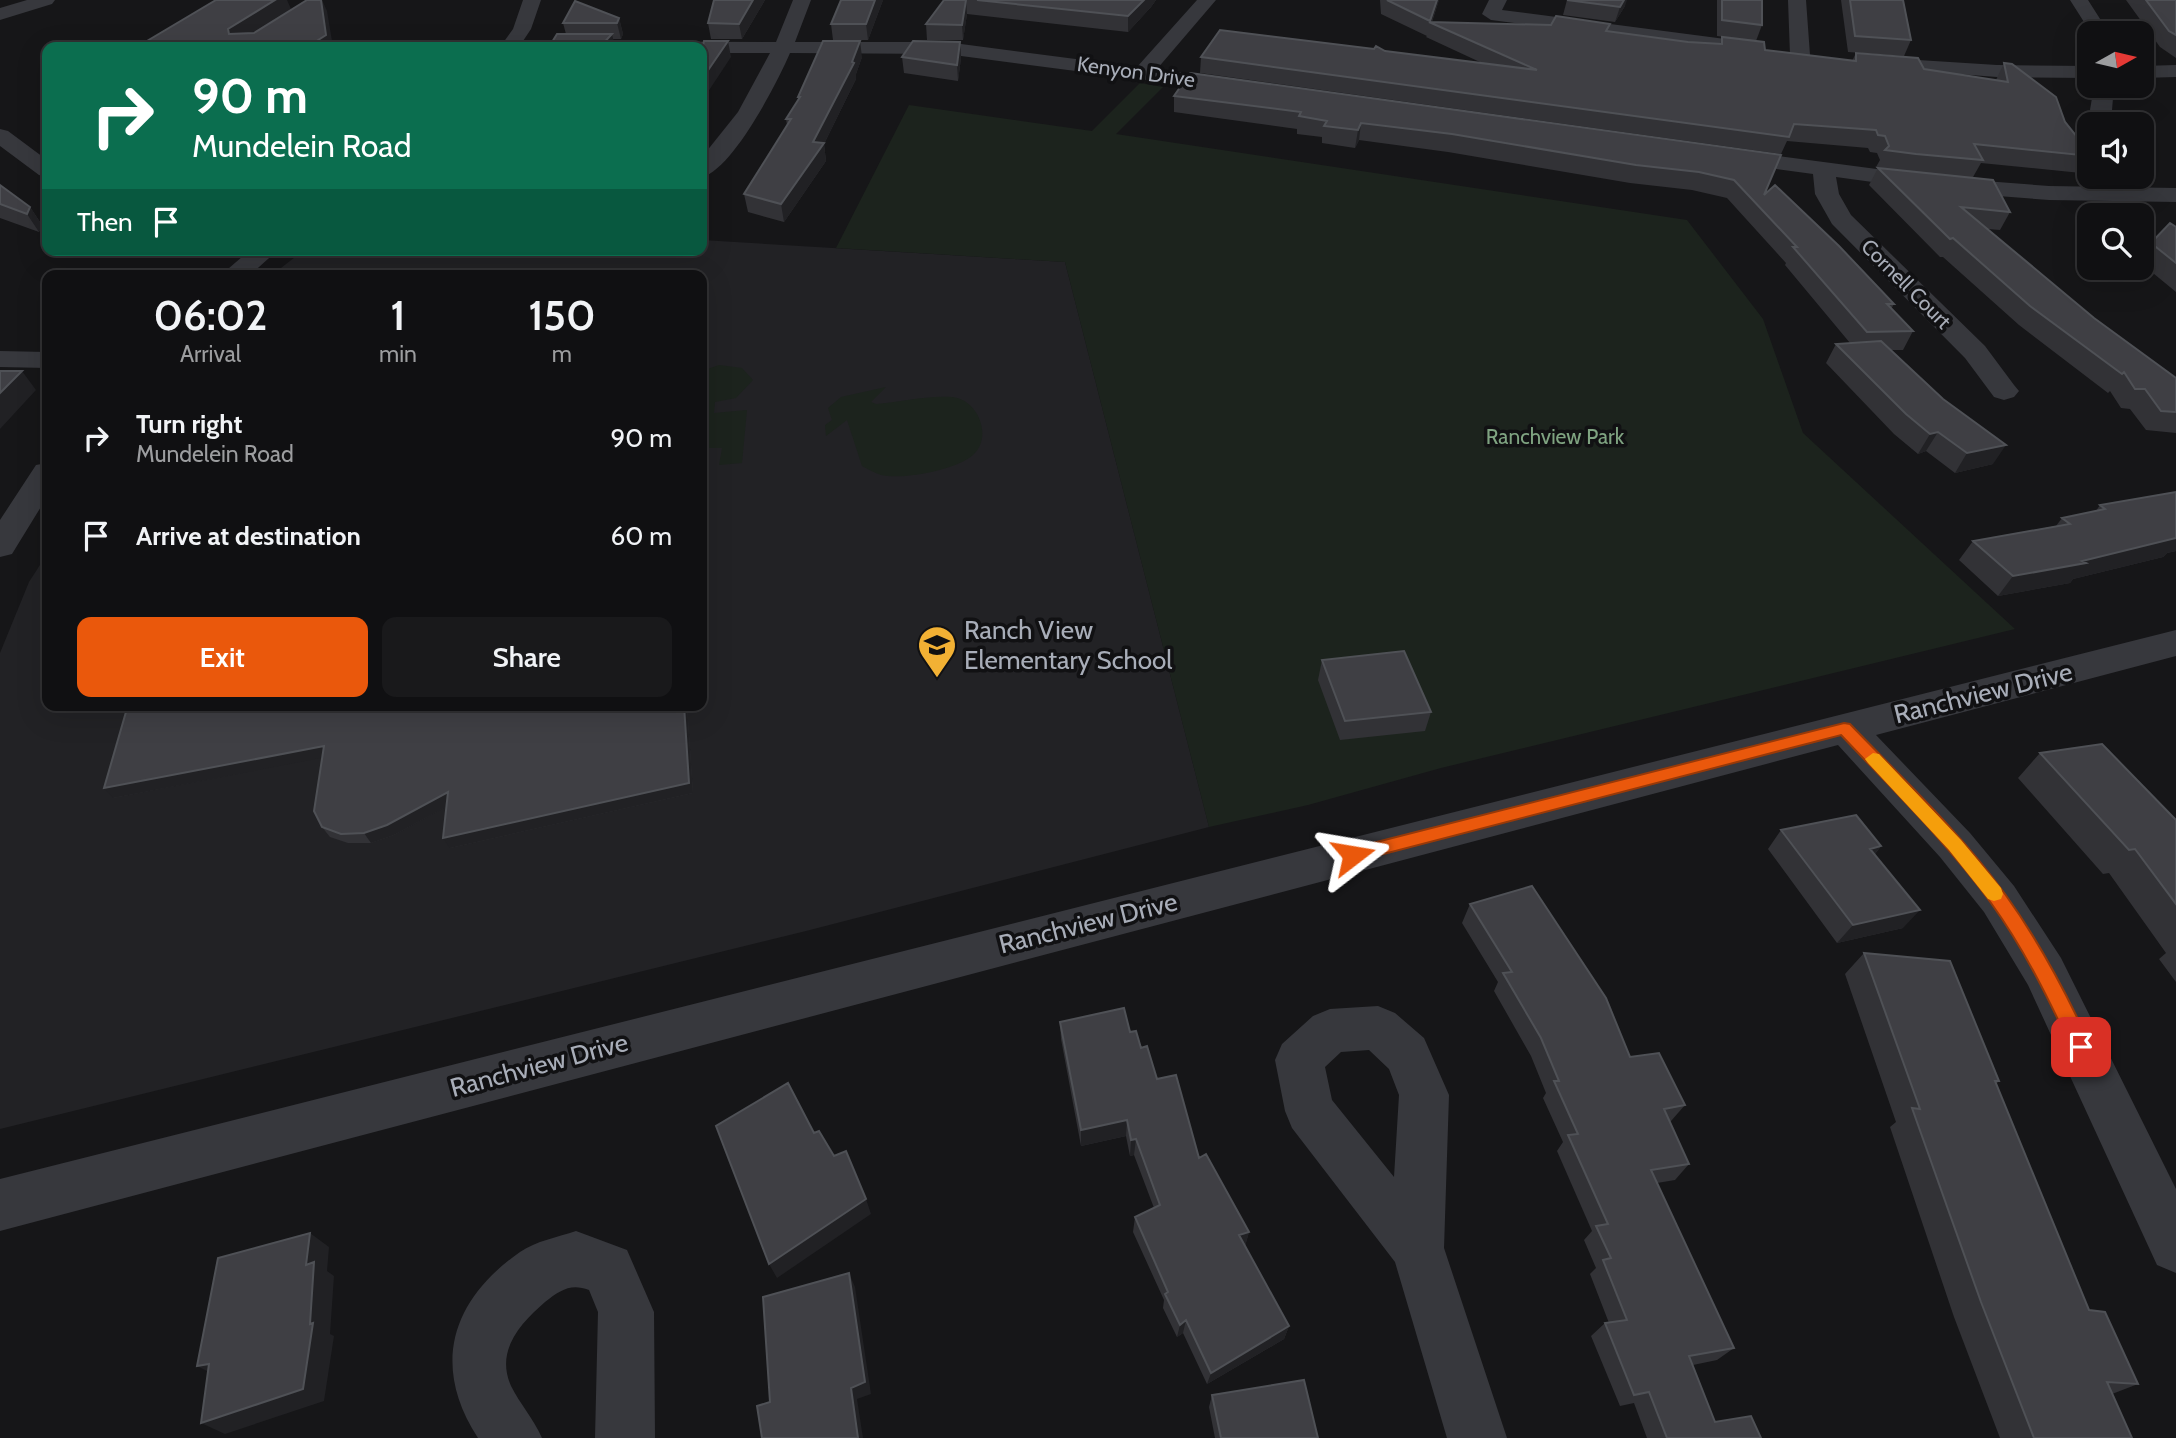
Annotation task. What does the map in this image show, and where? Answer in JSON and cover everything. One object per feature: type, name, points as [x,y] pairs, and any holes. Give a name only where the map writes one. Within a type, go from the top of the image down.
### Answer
[{"type":"street","points":[[0,14],[46,0]]},
{"type":"street","points":[[513,42],[522,29],[531,0]]},
{"type":"street","points":[[707,164],[744,121],[763,88],[802,0]]},
{"type":"street","points":[[1143,73],[1207,0]]},
{"type":"street","points":[[1498,0],[1491,15],[1810,56],[1797,0]]},
{"type":"street","points":[[2079,0],[2092,21]]},
{"type":"street","name":"Kenyon Drive","points":[[707,47],[955,48],[1260,89]]},
{"type":"street","points":[[1855,61],[1942,69],[2077,72]]},
{"type":"street","points":[[2154,72],[2176,71]]},
{"type":"street","points":[[0,135],[37,155]]},
{"type":"street","points":[[1700,152],[1933,184],[2017,191],[2173,197]]},
{"type":"street","name":"Cornell Court","points":[[1824,170],[1826,194],[1841,219],[1975,352],[2004,391]]},
{"type":"street","points":[[2154,182],[2173,197]]},
{"type":"street","points":[[240,270],[258,256]]},
{"type":"street","points":[[0,359],[42,360]]},
{"type":"street","points":[[0,546],[42,480]]},
{"type":"street","name":"Ranchview Drive","points":[[0,1205],[2176,643]]},
{"type":"street","points":[[1844,729],[1955,845],[1998,899],[2045,972],[2176,1246]]},
{"type":"street","points":[[1417,1248],[1477,1438]]},
{"type":"street","points":[[512,1438],[486,1399],[479,1371],[481,1338],[502,1303],[541,1270],[576,1258],[608,1269],[626,1312],[625,1438]]},
{"type":"shaded area","name":"Ranch View Elementary School","points":[[707,240],[1065,262],[1209,827],[806,931],[0,1129],[0,653],[29,582],[42,562],[42,711],[707,711],[707,270],[278,270],[296,256],[707,256]]},
{"type":"green space","name":"Ranchview Park","points":[[1140,83],[1163,87],[1116,134],[1687,220],[1763,319],[1803,433],[2015,629],[1441,768],[1308,805],[1209,827],[1065,262],[836,248],[909,105],[1092,131]]},
{"type":"green space","points":[[719,365],[742,368],[753,380],[736,398],[715,402],[714,413],[747,410],[742,463],[719,465],[722,448],[707,448],[707,369]]},
{"type":"green space","points":[[886,387],[871,402],[876,404],[952,397],[969,404],[980,419],[980,446],[974,454],[956,465],[916,475],[881,475],[862,466],[847,420],[826,436],[825,425],[832,420],[828,408],[841,397]]},
{"type":"building","points":[[216,0],[275,0],[228,29],[229,34],[254,33],[307,0],[321,0],[326,35],[315,42],[145,42]]},
{"type":"building","points":[[714,0],[753,0],[739,24],[708,23]]},
{"type":"building","points":[[841,0],[875,0],[866,24],[831,24]]},
{"type":"building","points":[[944,0],[966,0],[962,25],[926,24]]},
{"type":"building","points":[[977,0],[1144,0],[1128,16]]},
{"type":"building","points":[[1387,0],[1437,0],[1430,21]]},
{"type":"building","points":[[1567,0],[1624,0],[1620,7]]},
{"type":"building","points":[[1722,0],[1762,0],[1762,25],[1722,20]]},
{"type":"building","points":[[1850,0],[1903,0],[1911,40],[1855,36]]},
{"type":"building","points":[[2146,0],[2176,0],[2176,35],[2169,31]]},
{"type":"building","points":[[575,1],[619,18],[617,23],[563,23]]},
{"type":"building","points":[[1556,16],[1610,24],[1606,31],[1688,42],[1722,44],[1722,37],[1764,42],[1765,50],[1856,61],[1856,53],[1918,58],[1924,69],[2008,82],[2004,63],[2012,64],[2056,97],[2065,122],[2077,137],[2077,155],[1974,144],[1983,160],[1916,154],[1885,150],[1889,146],[1885,136],[1878,135],[1876,130],[1794,124],[1789,137],[1201,57],[1220,30],[1374,49],[1376,46],[1385,51],[1537,70],[1429,22],[1551,25]]},
{"type":"building","points":[[557,34],[612,34],[605,42],[552,42]]},
{"type":"building","points":[[728,41],[707,72],[707,42],[704,42]]},
{"type":"building","points":[[823,41],[860,41],[852,62],[854,63],[813,142],[824,143],[781,204],[744,194],[791,119],[786,119],[800,97]]},
{"type":"building","points":[[913,41],[960,42],[957,65],[902,57]]},
{"type":"building","points":[[1190,73],[1781,155],[1764,195],[1775,185],[1839,246],[1894,304],[1887,304],[1913,331],[1867,332],[1793,247],[1797,247],[1734,180],[1699,172],[1636,165],[1452,134],[1361,123],[1358,130],[1324,126],[1327,121],[1299,116],[1301,112],[1174,96]]},
{"type":"building","points":[[1878,168],[1993,180],[2010,212],[1961,207],[2094,318],[2176,378],[2176,412],[2161,411],[2145,389],[2135,389],[2124,372],[2122,374],[2030,306],[1953,238],[1950,239]]},
{"type":"building","points":[[0,185],[30,207],[27,214],[0,204]]},
{"type":"building","points":[[2170,223],[2176,227],[2176,263],[2154,245],[2154,240]]},
{"type":"building","points":[[1881,341],[1943,399],[2006,445],[1967,453],[1938,432],[1930,434],[1906,414],[1836,344]]},
{"type":"building","points":[[0,371],[22,371],[0,393]]},
{"type":"building","points":[[2176,492],[2176,538],[2082,561],[2086,563],[2013,576],[1973,541],[2070,524],[2062,518],[2105,509],[2100,505]]},
{"type":"building","points":[[1404,651],[1431,712],[1345,721],[1322,660]]},
{"type":"building","points":[[126,711],[684,711],[689,783],[443,838],[448,792],[387,825],[364,833],[341,834],[322,827],[314,811],[324,746],[104,788]]},
{"type":"building","points":[[2102,744],[2176,820],[2176,904],[2135,849],[2129,850],[2040,753]]},
{"type":"building","points":[[1856,815],[1881,846],[1870,849],[1920,910],[1853,925],[1781,830]]},
{"type":"building","points":[[1532,886],[1606,998],[1630,1057],[1659,1053],[1685,1105],[1664,1109],[1689,1164],[1651,1170],[1734,1348],[1689,1356],[1715,1422],[1751,1416],[1761,1438],[1667,1438],[1649,1392],[1634,1395],[1605,1323],[1627,1320],[1603,1260],[1611,1258],[1596,1226],[1608,1224],[1568,1135],[1578,1134],[1554,1081],[1559,1081],[1541,1038],[1503,973],[1512,972],[1470,904]]},
{"type":"building","points":[[1864,953],[1950,961],[1999,1081],[1995,1081],[2089,1310],[2105,1312],[2138,1384],[2107,1382],[2132,1438],[2034,1438],[1981,1302],[1912,1108],[1920,1109]]},
{"type":"building","points":[[1124,1008],[1130,1032],[1136,1031],[1141,1048],[1147,1046],[1157,1079],[1176,1075],[1199,1158],[1206,1154],[1249,1232],[1239,1235],[1289,1326],[1211,1373],[1186,1320],[1180,1325],[1135,1217],[1160,1205],[1136,1139],[1131,1140],[1127,1120],[1081,1130],[1060,1022]]},
{"type":"building","points":[[788,1083],[814,1133],[819,1131],[834,1156],[846,1151],[866,1199],[769,1264],[716,1126]]},
{"type":"building","points":[[310,1233],[306,1265],[314,1262],[310,1324],[313,1323],[303,1389],[201,1423],[209,1364],[197,1366],[218,1258]]},
{"type":"building","points":[[849,1273],[865,1382],[851,1388],[858,1438],[762,1438],[757,1406],[770,1402],[763,1297]]},
{"type":"building","points":[[1304,1380],[1318,1438],[1221,1438],[1212,1395]]},
{"type":"slow traffic","points":[[1873,759],[1955,845],[1994,894]]},
{"type":"place","name":"Ranch View Elementary School","points":[[937,679]]},
{"type":"route","points":[[1353,855],[1844,729],[1955,845],[1998,899],[2045,972],[2081,1047]]}]
